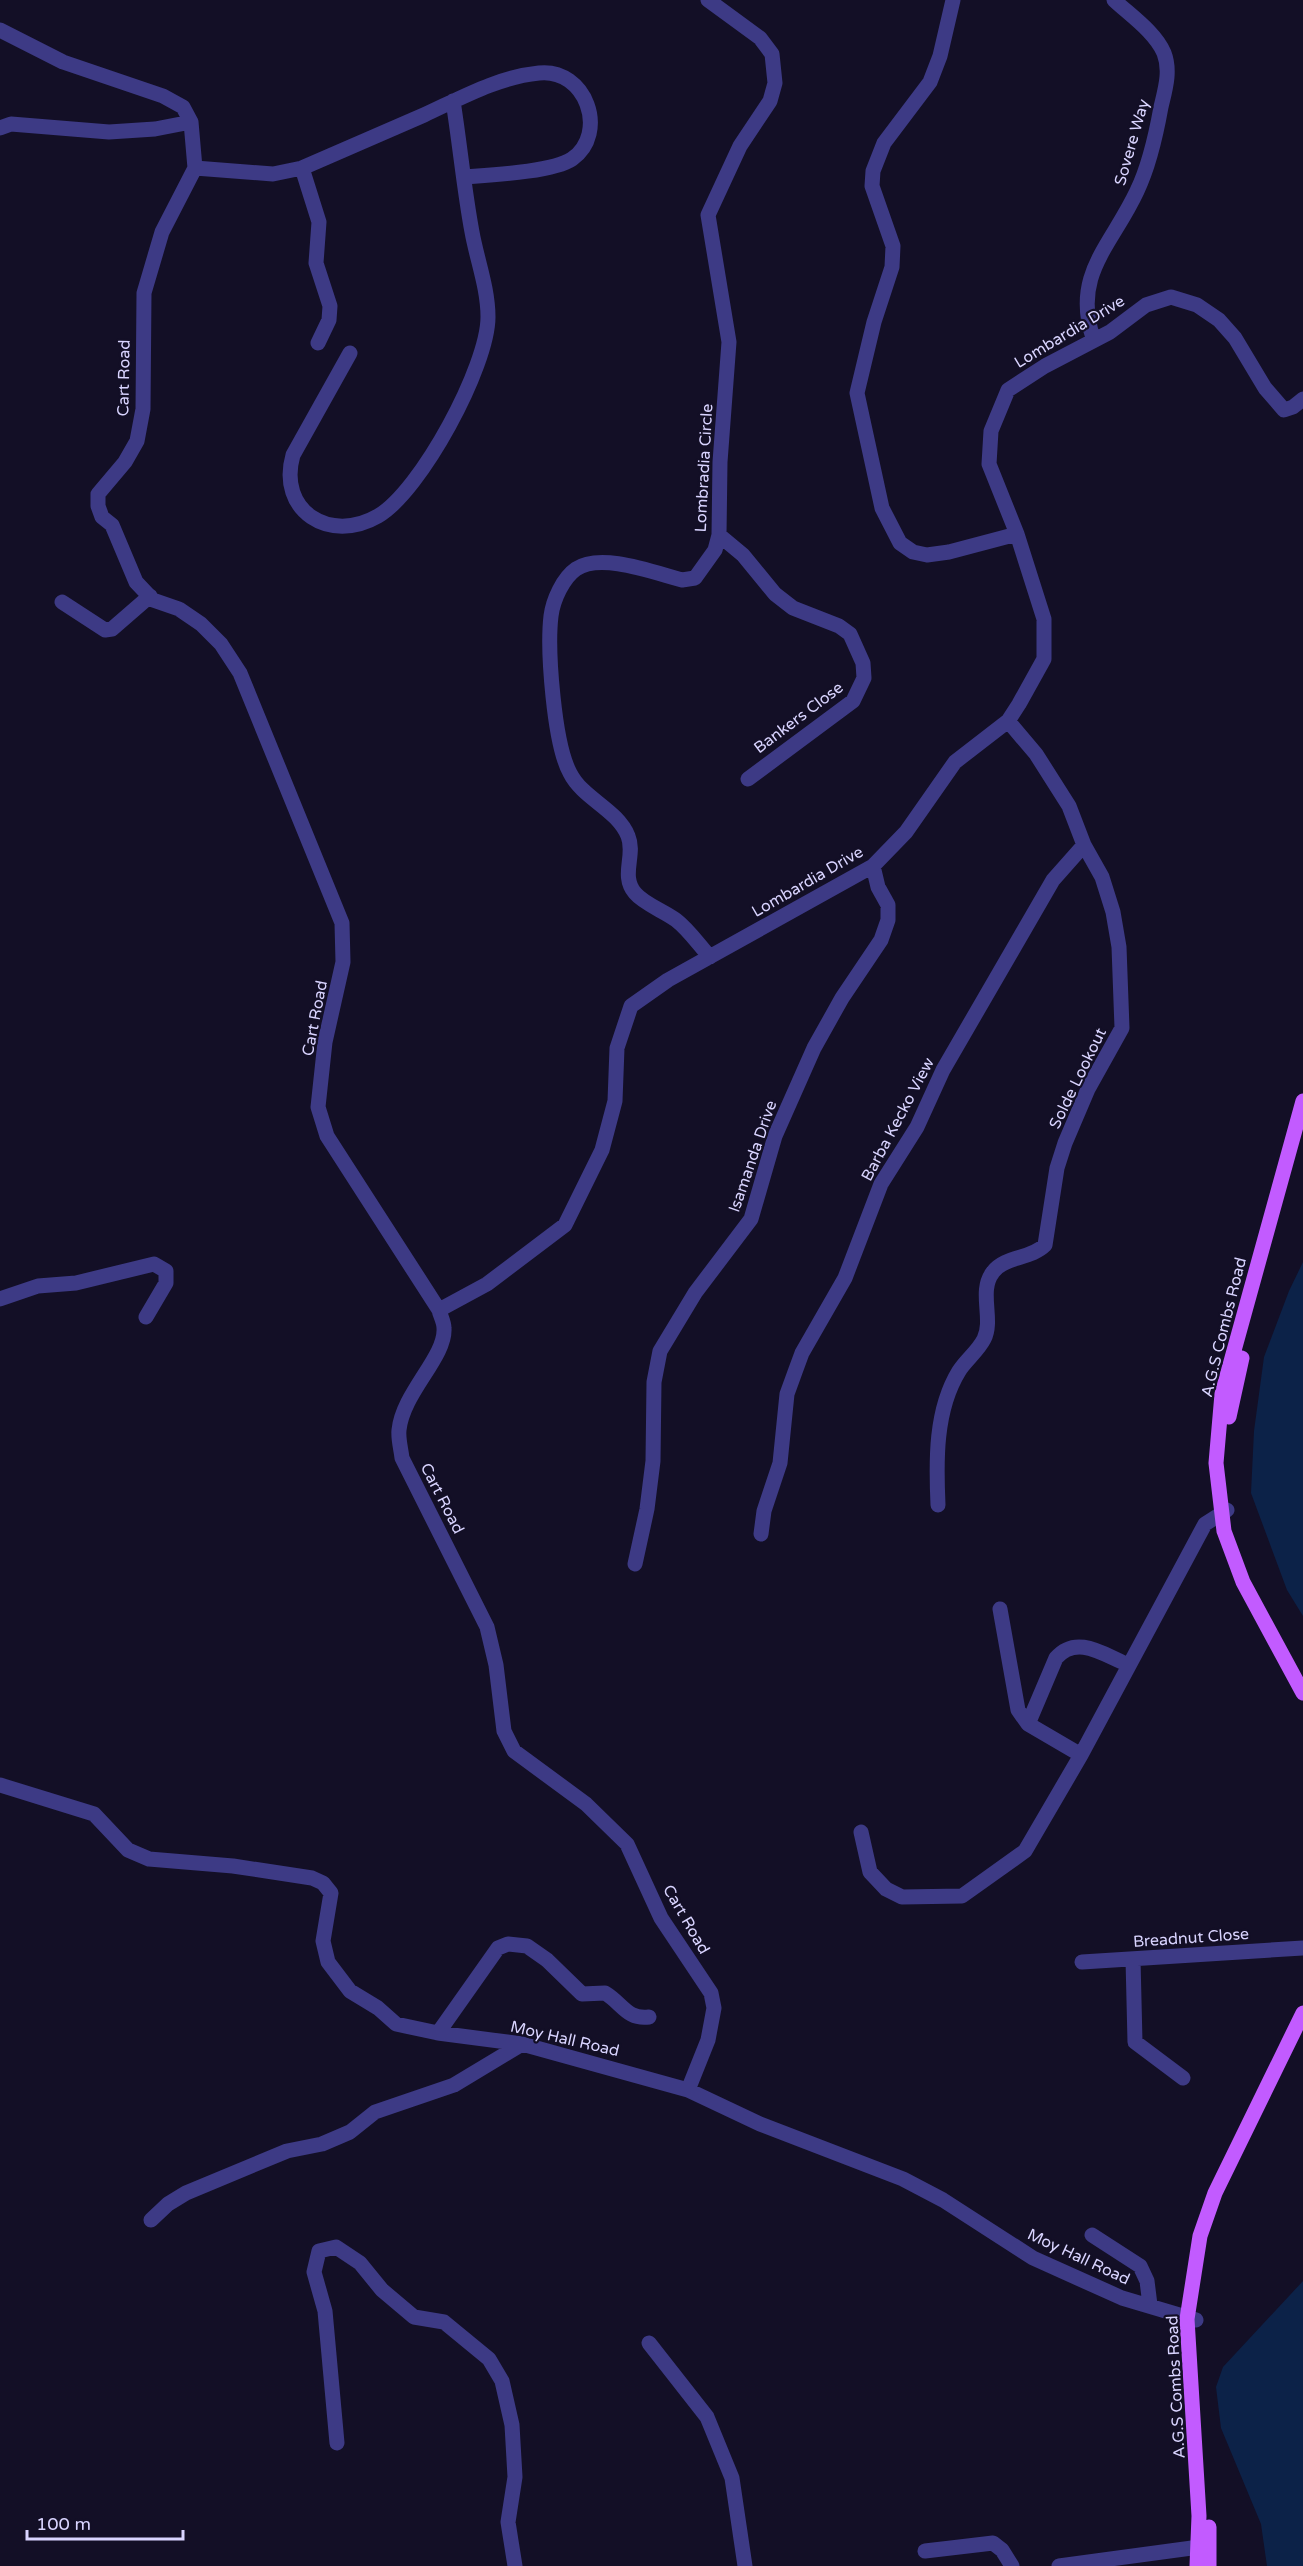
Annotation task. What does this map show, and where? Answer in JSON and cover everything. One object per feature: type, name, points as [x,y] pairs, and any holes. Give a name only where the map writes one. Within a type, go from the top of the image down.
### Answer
[{"type":"main road","name":"A.G.S Combs Road","points":[[1303,1101],[1222,1394],[1216,1463],[1224,1511],[1249,1579],[1303,1674]]},
{"type":"main road","name":"A.G.S Combs Road","points":[[1303,1136],[1231,1400],[1223,1462],[1224,1531],[1243,1581],[1303,1693]]},
{"type":"main road","name":"A.G.S Combs Road","points":[[1197,2566],[1199,2547],[1192,2319],[1200,2236],[1215,2193],[1303,2013]]},
{"type":"main road","name":"A.G.S Combs Road","points":[[1209,2566],[1209,2516],[1192,2319],[1206,2247],[1217,2210],[1235,2166],[1303,2033]]},
{"type":"street","name":"Lombradia Circle","points":[[708,0],[760,38],[772,54],[776,83],[770,100],[740,146],[708,215],[729,342],[720,462],[719,535],[715,550],[695,578],[682,579],[603,561],[577,568],[560,588],[551,615],[555,701],[560,739],[570,773],[586,795],[621,824],[629,837],[631,850],[628,881],[635,894],[679,922],[710,957]]},
{"type":"street","points":[[953,0],[940,56],[930,82],[884,143],[873,171],[872,186],[893,246],[892,267],[874,322],[857,393],[882,508],[900,543],[913,552],[927,555],[949,552],[1017,534]]},
{"type":"street","name":"Sovere Way","points":[[1093,338],[1087,319],[1086,294],[1098,261],[1138,190],[1157,127],[1167,81],[1167,63],[1154,37],[1114,0]]},
{"type":"street","points":[[0,30],[63,62],[163,96],[183,107],[191,122],[195,168],[273,174],[302,168],[493,83],[542,72],[565,78],[579,87],[589,106],[590,132],[582,151],[569,161],[517,174],[464,177]]},
{"type":"street","points":[[350,353],[293,455],[288,471],[291,493],[304,511],[322,524],[336,526],[378,516],[416,480],[435,452],[465,392],[488,317],[453,101]]},
{"type":"street","points":[[0,128],[11,124],[109,132],[155,129],[191,122]]},
{"type":"street","name":"Cart Road","points":[[195,168],[162,232],[144,293],[143,409],[137,441],[125,462],[98,494],[98,506],[102,517],[112,525],[136,582],[150,597],[179,609],[201,624],[220,644],[240,673],[342,923],[343,962],[325,1042],[318,1107],[327,1136],[439,1310],[444,1328],[439,1351],[416,1385],[404,1408],[398,1432],[402,1458],[487,1627],[496,1665],[504,1731],[514,1751],[586,1804],[627,1844],[661,1918],[711,1993],[714,2008],[708,2040],[688,2090]]},
{"type":"street","points":[[302,168],[319,222],[316,263],[330,306],[329,320],[318,343]]},
{"type":"street","name":"Lombardia Drive","points":[[439,1310],[487,1284],[565,1225],[602,1150],[615,1101],[617,1048],[631,1006],[668,980],[873,866],[917,818],[955,762],[1008,721],[1044,659],[1044,619],[1017,534],[989,464],[988,448],[998,412],[1008,390],[1093,338],[1110,332],[1146,305],[1171,297],[1186,299],[1218,320],[1235,338],[1265,388],[1284,410],[1293,407],[1303,399]]},
{"type":"street","name":"Bankers Close","points":[[719,535],[743,555],[775,594],[793,608],[839,626],[850,634],[863,663],[864,678],[853,701],[748,779]]},
{"type":"street","points":[[62,602],[105,630],[112,629],[150,597]]},
{"type":"street","name":"Solde Lookout","points":[[938,1505],[936,1472],[945,1399],[960,1370],[985,1338],[989,1282],[993,1272],[999,1267],[1038,1252],[1045,1245],[1057,1168],[1065,1143],[1088,1089],[1122,1028],[1119,947],[1113,912],[1102,877],[1084,845],[1069,806],[1053,777],[1008,721]]},
{"type":"street","name":"Barba Kecko View","points":[[761,1534],[764,1511],[780,1463],[786,1401],[795,1372],[802,1353],[845,1278],[881,1184],[917,1127],[943,1070],[1053,880],[1084,845]]},
{"type":"street","name":"Isamanda Drive","points":[[634,1564],[647,1509],[653,1461],[654,1382],[660,1352],[695,1293],[751,1219],[775,1136],[814,1048],[842,998],[881,940],[888,921],[888,905],[878,887],[873,866]]},
{"type":"street","points":[[0,1299],[38,1286],[76,1283],[154,1264],[166,1271],[166,1283],[146,1317]]},
{"type":"street","points":[[861,1832],[870,1872],[886,1889],[902,1897],[962,1896],[1024,1851],[1081,1755],[1205,1524],[1224,1511]]},
{"type":"street","points":[[1000,1609],[1018,1710],[1028,1724],[1081,1755]]},
{"type":"street","points":[[1028,1724],[1056,1658],[1062,1650],[1082,1645],[1129,1665]]},
{"type":"street","name":"Moy Hall Road","points":[[0,1785],[94,1814],[128,1850],[149,1859],[233,1866],[312,1878],[323,1883],[331,1893],[323,1941],[328,1962],[350,1991],[378,2008],[396,2024],[438,2033],[522,2044],[688,2090],[760,2124],[903,2179],[943,2200],[1033,2258],[1122,2298],[1192,2319]]},
{"type":"street","points":[[438,2033],[498,1948],[516,1943],[527,1946],[547,1960],[582,1994],[605,1993],[637,2018],[649,2017]]},
{"type":"street","name":"Breadnut Close","points":[[1082,1962],[1303,1948]]},
{"type":"street","points":[[1133,1959],[1135,2042],[1183,2078]]},
{"type":"street","points":[[151,2220],[168,2204],[186,2193],[287,2151],[322,2144],[350,2132],[375,2112],[454,2085],[522,2044]]},
{"type":"street","points":[[1092,2235],[1140,2266],[1146,2281],[1150,2305]]},
{"type":"street","points":[[337,2443],[325,2311],[314,2272],[319,2251],[336,2247],[360,2263],[382,2290],[414,2317],[444,2322],[489,2359],[502,2381],[512,2425],[515,2477],[508,2522],[515,2566]]},
{"type":"street","points":[[649,2343],[707,2417],[732,2478],[746,2566]]},
{"type":"street","points":[[924,2550],[993,2543],[1002,2550],[1012,2566]]},
{"type":"street","points":[[1059,2566],[1199,2547]]},
{"type":"water","points":[[1303,1262],[1303,1616],[1287,1590],[1251,1493],[1254,1431],[1264,1357],[1289,1291]]},
{"type":"water","points":[[1303,2281],[1303,2566],[1267,2566],[1261,2524],[1221,2428],[1216,2387],[1223,2367]]}]
